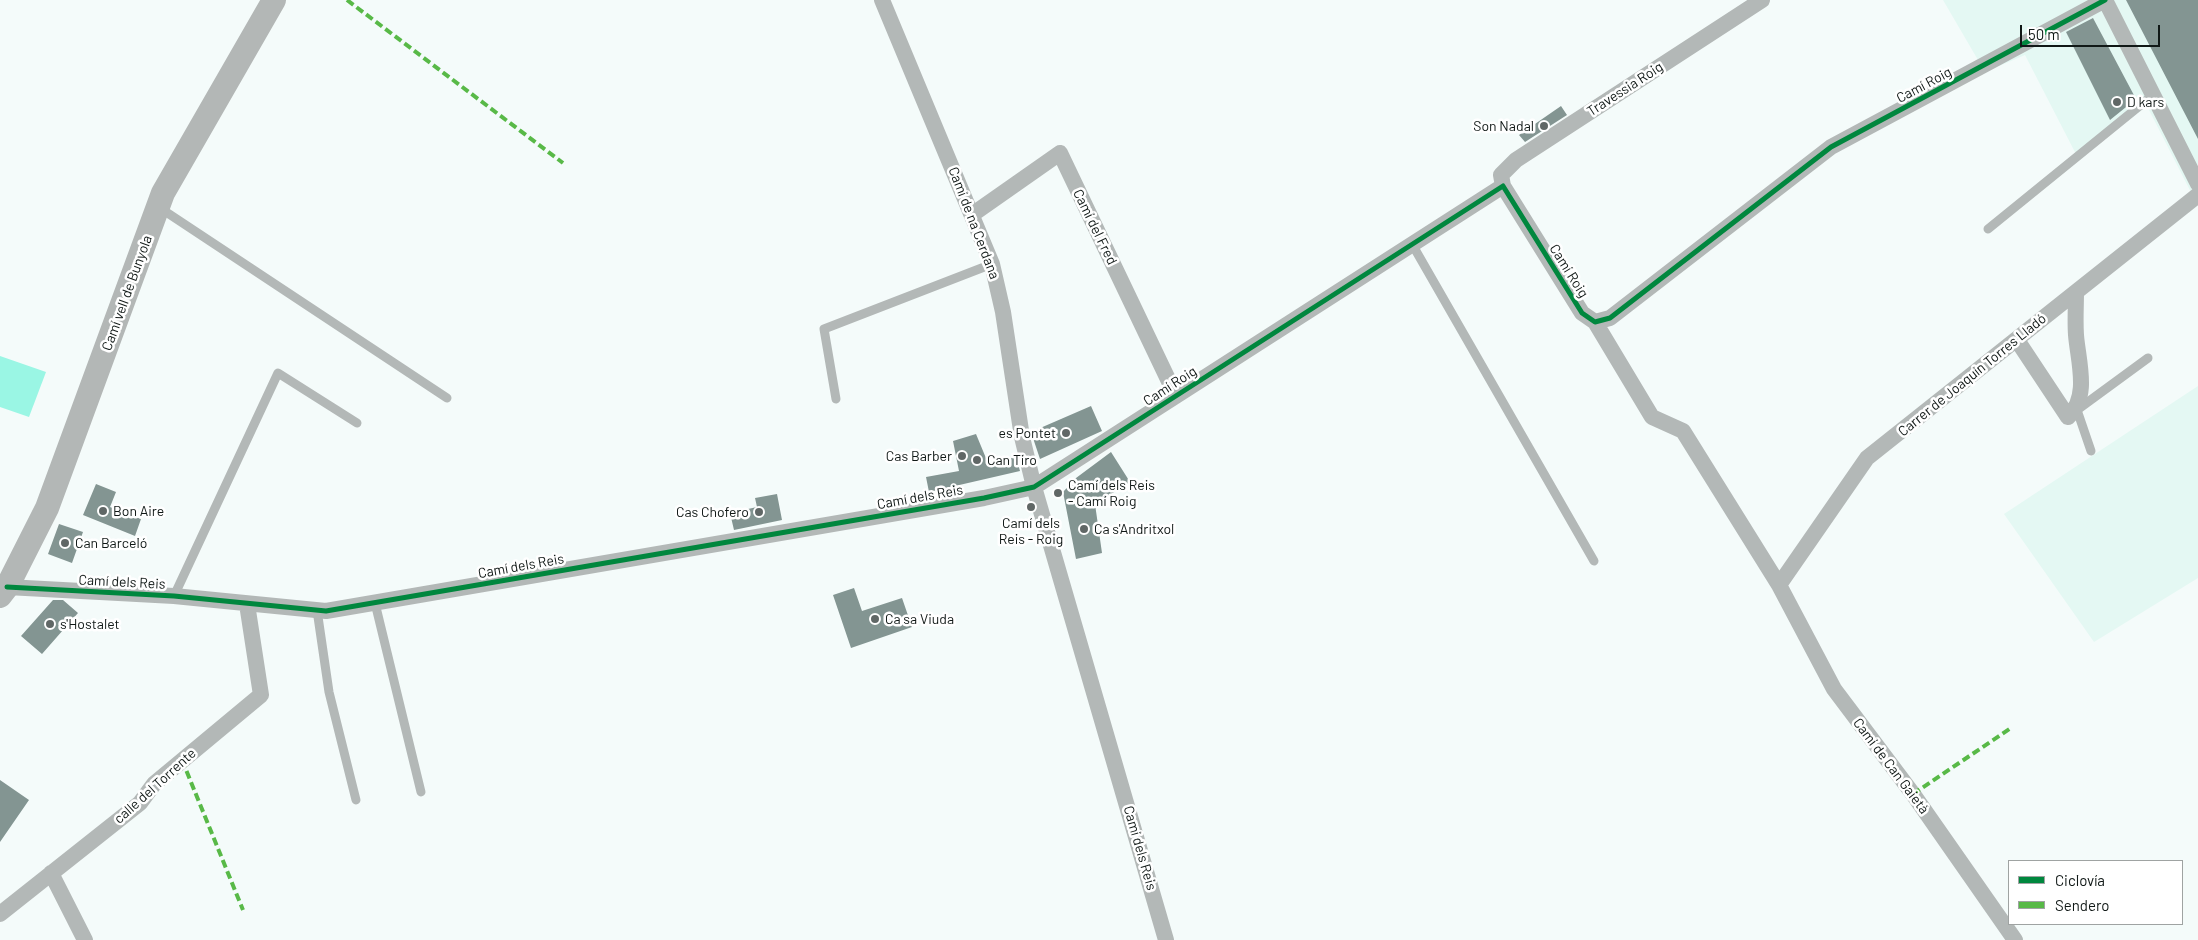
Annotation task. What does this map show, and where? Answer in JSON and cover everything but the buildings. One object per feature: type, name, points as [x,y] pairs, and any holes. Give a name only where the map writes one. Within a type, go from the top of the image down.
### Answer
[{"type":"street","name":"Camí vell de Bunyola","points":[[4,591],[48,508],[163,193],[274,0]]},
{"type":"street","name":"Camí de na Cerdana","points":[[882,0],[973,214],[992,264],[1003,312],[1022,437],[1034,487]]},
{"type":"street","name":"Travessia Roig","points":[[1503,186],[1501,175],[1516,160],[1762,0]]},
{"type":"street","name":"Camí Roig","points":[[1034,487],[1503,186],[1582,313],[1595,322],[1610,318],[1832,148],[2105,0],[2198,184]]},
{"type":"street","name":"Camí del Fred","points":[[973,214],[1060,153],[1176,396]]},
{"type":"street","name":"Carrer de Joaquín Torres Lladó","points":[[1779,585],[1867,458],[2198,195]]},
{"type":"street","points":[[2017,340],[2068,417],[2077,410],[2080,389],[2081,363],[2076,335],[2076,292]]},
{"type":"street","name":"Camí de Can Gaietà","points":[[1595,322],[1652,417],[1684,432],[1779,585],[1834,689],[1913,794],[2015,940]]},
{"type":"street","name":"Camí dels Reis","points":[[4,591],[174,596],[326,611],[974,500],[1034,487],[1166,940]]},
{"type":"street","name":"calle del Torrente","points":[[0,914],[140,803],[154,784],[261,695],[247,604]]},
{"type":"street","points":[[52,873],[84,940]]},
{"type":"lane","points":[[1988,229],[2153,95]]},
{"type":"lane","points":[[158,207],[447,398]]},
{"type":"lane","points":[[1412,244],[1594,562]]},
{"type":"lane","points":[[836,399],[824,329],[992,264]]},
{"type":"lane","points":[[2091,451],[2077,410],[2148,358]]},
{"type":"lane","points":[[174,596],[278,373],[357,423]]},
{"type":"lane","points":[[374,603],[421,792]]},
{"type":"lane","points":[[317,610],[329,692],[356,800]]},
{"type":"shaded area","points":[[1943,0],[2198,0],[2198,206],[2147,106],[2078,158],[2025,55],[1985,72]]},
{"type":"shaded area","points":[[0,356],[46,372],[29,417],[0,407]]},
{"type":"shaded area","points":[[2198,386],[2198,578],[2094,642],[2004,514]]},
{"type":"marked path","points":[[347,0],[563,163]]},
{"type":"marked path","points":[[1913,794],[2011,728]]},
{"type":"marked path","points":[[182,760],[243,910]]},
{"type":"cycle path","points":[[7,587],[174,596],[326,611],[984,498],[1034,487],[1503,186],[1582,313],[1595,322],[1610,318],[1831,147],[2105,0]]},
{"type":"place","name":"D kars","points":[[2117,102]]},
{"type":"place","name":"Son Nadal","points":[[1544,126]]},
{"type":"place","name":"es Pontet","points":[[1066,433]]},
{"type":"place","name":"Cas Barber","points":[[962,456]]},
{"type":"place","name":"Can Tiro","points":[[977,460]]},
{"type":"place","name":"Camí dels Reis - Camí Roig","points":[[1058,493]]},
{"type":"place","name":"Camí dels Reis - Roig","points":[[1031,507]]},
{"type":"place","name":"Bon Aire","points":[[103,511]]},
{"type":"place","name":"Cas Chofero","points":[[759,512]]},
{"type":"place","name":"Ca s'Andritxol","points":[[1084,529]]},
{"type":"place","name":"Can Barceló","points":[[65,543]]},
{"type":"place","name":"Ca sa Viuda","points":[[875,619]]},
{"type":"place","name":"s'Hostalet","points":[[50,624]]}]
